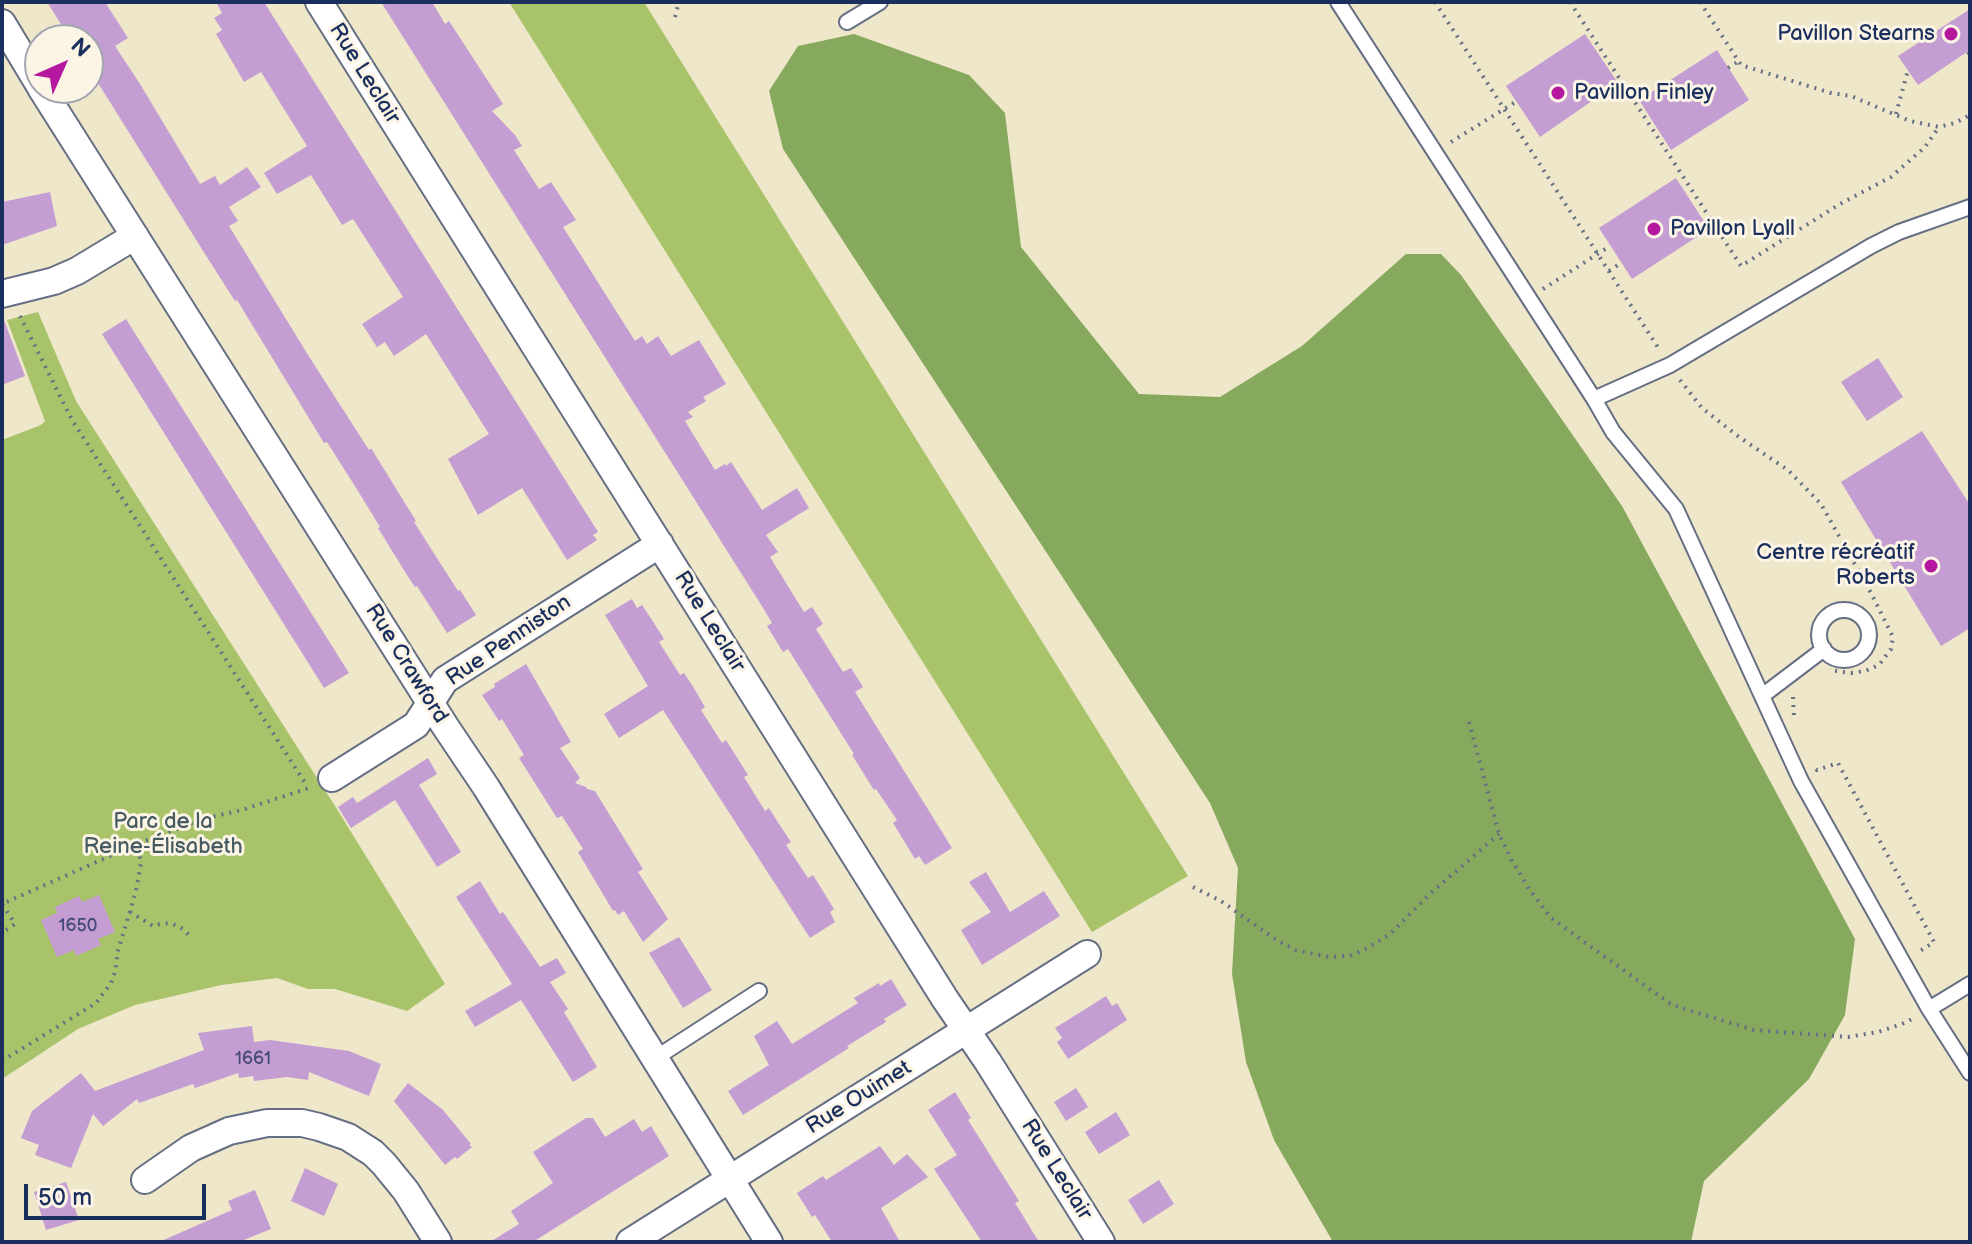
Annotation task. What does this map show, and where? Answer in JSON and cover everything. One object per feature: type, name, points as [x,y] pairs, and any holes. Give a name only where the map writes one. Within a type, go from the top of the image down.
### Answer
[{"type":"street","name":"Rue Leclair","points":[[319,2],[1101,1242]]},
{"type":"street","name":"Rue Crawford","points":[[2,23],[24,59]]},
{"type":"street","name":"Rue Crawford","points":[[52,104],[486,787],[769,1242]]},
{"type":"street","points":[[11,304],[77,271],[135,236]]},
{"type":"street","name":"Rue Penniston","points":[[321,783],[416,725],[445,680],[660,544]]},
{"type":"street","name":"Rue Ouimet","points":[[630,1242],[1087,954]]},
{"type":"street","points":[[145,1180],[191,1148],[229,1131],[267,1123],[302,1123],[348,1137],[373,1153],[406,1191],[438,1242]]},
{"type":"lane","points":[[847,22],[880,2]]},
{"type":"lane","points":[[1338,2],[1613,432],[1676,509],[1801,781],[1929,1009],[1970,1073]]},
{"type":"lane","points":[[1594,399],[1670,365],[1871,246],[1899,232],[1970,207]]},
{"type":"lane","points":[[1762,696],[1824,649]]},
{"type":"lane","points":[[1929,1009],[1970,984]]},
{"type":"lane","points":[[654,1059],[759,991]]},
{"type":"path","points":[[675,17],[679,2]]},
{"type":"path","points":[[1435,2],[1663,355]]},
{"type":"path","points":[[1570,2],[1741,266],[1840,204],[1891,177],[1925,147],[1939,127]]},
{"type":"path","points":[[1700,2],[1741,65],[1831,93],[1851,96],[1910,121],[1939,127],[1970,115]]},
{"type":"path","points":[[1728,68],[1739,61]]},
{"type":"path","points":[[1895,114],[1908,70]]},
{"type":"path","points":[[1445,146],[1517,101]]},
{"type":"path","points":[[1537,293],[1610,246]]},
{"type":"path","points":[[1609,271],[1621,263]]},
{"type":"path","points":[[6,930],[15,924],[2,904],[137,844],[202,819],[242,810],[321,783],[72,420],[11,304]]},
{"type":"path","points":[[1676,375],[1702,408],[1788,470],[1821,504],[1893,637],[1891,649],[1879,665],[1851,673],[1817,670]]},
{"type":"path","points":[[1795,720],[1793,697],[1798,689]]},
{"type":"path","points":[[1469,722],[1499,834],[1529,889],[1551,918],[1672,1005],[1754,1030],[1848,1037],[1902,1024],[1929,1009]]},
{"type":"path","points":[[1817,770],[1838,763],[1934,942],[1914,954],[1921,964]]},
{"type":"path","points":[[1193,887],[1221,901],[1295,950],[1329,957],[1349,956],[1390,934],[1432,892],[1499,834]]},
{"type":"path","points":[[2,1061],[96,1003],[111,983],[136,891],[141,863],[137,844]]},
{"type":"path","points":[[130,912],[153,926],[173,924],[190,936]]},
{"type":"green space","points":[[509,2],[644,2],[1188,876],[1092,932]]},
{"type":"green space","points":[[854,34],[969,75],[1005,113],[1021,247],[1139,394],[1220,397],[1302,346],[1406,254],[1441,254],[1461,275],[1622,506],[1855,939],[1845,1015],[1809,1079],[1704,1181],[1691,1242],[1333,1242],[1274,1140],[1246,1062],[1232,974],[1238,868],[1210,803],[783,149],[769,91],[798,46]]},
{"type":"green space","name":"Parc de la Reine-Élisabeth","points":[[38,312],[76,401],[445,984],[407,1011],[335,989],[308,989],[277,978],[221,985],[135,1005],[78,1029],[2,1079],[2,440],[45,421],[7,320]]},
{"type":"building","points":[[47,2],[105,2],[128,38],[115,46],[200,184],[215,176],[220,185],[247,167],[261,187],[229,207],[238,221],[229,226],[308,355],[369,450],[371,448],[414,522],[476,615],[447,633],[407,575],[358,491],[327,442],[324,443],[104,92],[104,24],[61,24]]},
{"type":"building","points":[[216,2],[264,2],[598,532],[593,535],[597,540],[567,560],[522,488],[478,515],[448,459],[489,434],[426,334],[394,356],[385,342],[377,347],[362,324],[403,297],[353,219],[342,225],[311,175],[277,194],[264,173],[307,146],[261,72],[244,82],[216,34],[222,30],[214,18],[222,13]]},
{"type":"building","points":[[381,2],[432,2],[445,24],[449,21],[503,104],[492,111],[522,146],[514,150],[539,189],[551,182],[576,220],[563,227],[635,341],[642,336],[647,344],[658,336],[671,356],[699,340],[726,384],[703,397],[706,401],[688,412],[693,417],[685,421],[715,470],[731,462],[762,510],[797,488],[809,508],[766,535],[778,552],[770,557],[804,612],[812,607],[823,624],[816,629],[843,672],[851,668],[863,687],[855,692],[952,848],[925,865],[919,856],[915,859],[893,823],[897,820],[874,790],[788,649],[783,652],[767,626],[772,623],[765,611]]},
{"type":"building","name":"Pavillon Stearns","points":[[1970,9],[1970,50],[1918,85],[1898,56]]},
{"type":"building","name":"Pavillon Finley","points":[[1585,34],[1618,83],[1540,137],[1506,86]]},
{"type":"building","points":[[1717,50],[1749,100],[1671,150],[1639,100]]},
{"type":"building","name":"Pavillon Lyall","points":[[1676,178],[1709,229],[1632,279],[1599,228]]},
{"type":"building","points":[[50,192],[57,226],[2,245],[2,202]]},
{"type":"building","points":[[126,319],[349,673],[324,688],[102,334]]},
{"type":"building","points":[[2,321],[25,376],[2,385]]},
{"type":"building","points":[[1878,358],[1903,397],[1867,421],[1841,382]]},
{"type":"building","name":"Centre récréatif Roberts","points":[[1922,431],[1970,505],[1970,628],[1941,646],[1841,482]]},
{"type":"building","points":[[632,599],[637,608],[642,605],[664,639],[659,642],[680,675],[684,673],[692,685],[705,707],[701,710],[722,743],[726,740],[748,775],[744,777],[765,811],[769,808],[791,842],[786,845],[808,878],[813,875],[834,909],[830,912],[835,922],[810,938],[663,710],[619,738],[604,714],[648,686],[605,615]]},
{"type":"building","points":[[526,664],[571,742],[560,748],[580,778],[575,783],[595,791],[643,869],[638,872],[668,919],[643,942],[624,911],[618,915],[613,911],[578,852],[583,849],[562,816],[557,818],[519,758],[524,755],[502,719],[499,721],[482,695]]},
{"type":"building","points":[[428,758],[437,774],[419,785],[461,852],[437,867],[395,800],[351,828],[338,807],[353,797],[357,803]]},
{"type":"building","points":[[986,872],[1010,912],[1044,891],[1060,916],[982,965],[961,930],[991,912],[969,882]]},
{"type":"building","points":[[480,881],[500,914],[503,912],[540,967],[557,958],[566,973],[550,982],[568,1009],[564,1012],[597,1067],[573,1082],[521,1000],[475,1027],[465,1011],[512,984],[456,897]]},
{"type":"building","points":[[99,895],[115,932],[98,939],[101,945],[76,956],[74,950],[57,957],[41,920],[57,913],[55,907],[79,896],[82,902]]},
{"type":"building","points":[[679,937],[712,990],[683,1008],[649,953]]},
{"type":"building","points":[[891,979],[907,1005],[847,1046],[849,1048],[743,1115],[728,1091],[769,1065],[754,1036],[777,1021],[792,1044],[858,1003],[854,998]]},
{"type":"building","points":[[1106,996],[1112,1006],[1117,1003],[1127,1020],[1068,1059],[1057,1042],[1062,1038],[1055,1028]]},
{"type":"building","points":[[252,1026],[254,1042],[270,1040],[349,1051],[381,1064],[369,1096],[309,1072],[308,1080],[287,1077],[254,1081],[253,1076],[239,1078],[238,1073],[195,1088],[193,1084],[139,1103],[137,1099],[103,1126],[93,1114],[71,1168],[35,1155],[39,1145],[21,1138],[32,1111],[81,1073],[95,1091],[204,1050],[198,1033]]},
{"type":"building","points":[[408,1083],[443,1110],[472,1147],[445,1165],[394,1101]]},
{"type":"building","points":[[1076,1088],[1088,1107],[1066,1121],[1054,1102]]},
{"type":"building","points":[[955,1092],[971,1118],[968,1120],[1019,1201],[1015,1203],[1039,1242],[982,1242],[934,1169],[957,1155],[928,1110]]},
{"type":"building","points":[[1116,1112],[1130,1135],[1099,1154],[1085,1132]]},
{"type":"building","points":[[586,1118],[593,1118],[605,1137],[634,1119],[642,1132],[651,1126],[669,1156],[533,1242],[490,1242],[519,1224],[511,1211],[553,1183],[533,1152]]},
{"type":"building","points":[[880,1146],[894,1165],[907,1154],[928,1177],[881,1208],[900,1242],[832,1242],[797,1193],[823,1176],[826,1180]]},
{"type":"building","points":[[305,1168],[338,1184],[324,1216],[291,1201]]},
{"type":"building","points":[[1159,1180],[1174,1204],[1143,1224],[1128,1200]]},
{"type":"building","points":[[66,1182],[79,1220],[46,1230],[34,1192]]},
{"type":"building","points":[[255,1190],[271,1229],[239,1242],[159,1242],[232,1210],[228,1201]]},
{"type":"place","name":"Pavillon Stearns","points":[[1951,34]]},
{"type":"place","name":"Pavillon Finley","points":[[1558,93]]},
{"type":"place","name":"Pavillon Lyall","points":[[1654,229]]},
{"type":"place","name":"Centre récréatif Roberts","points":[[1931,566]]}]
